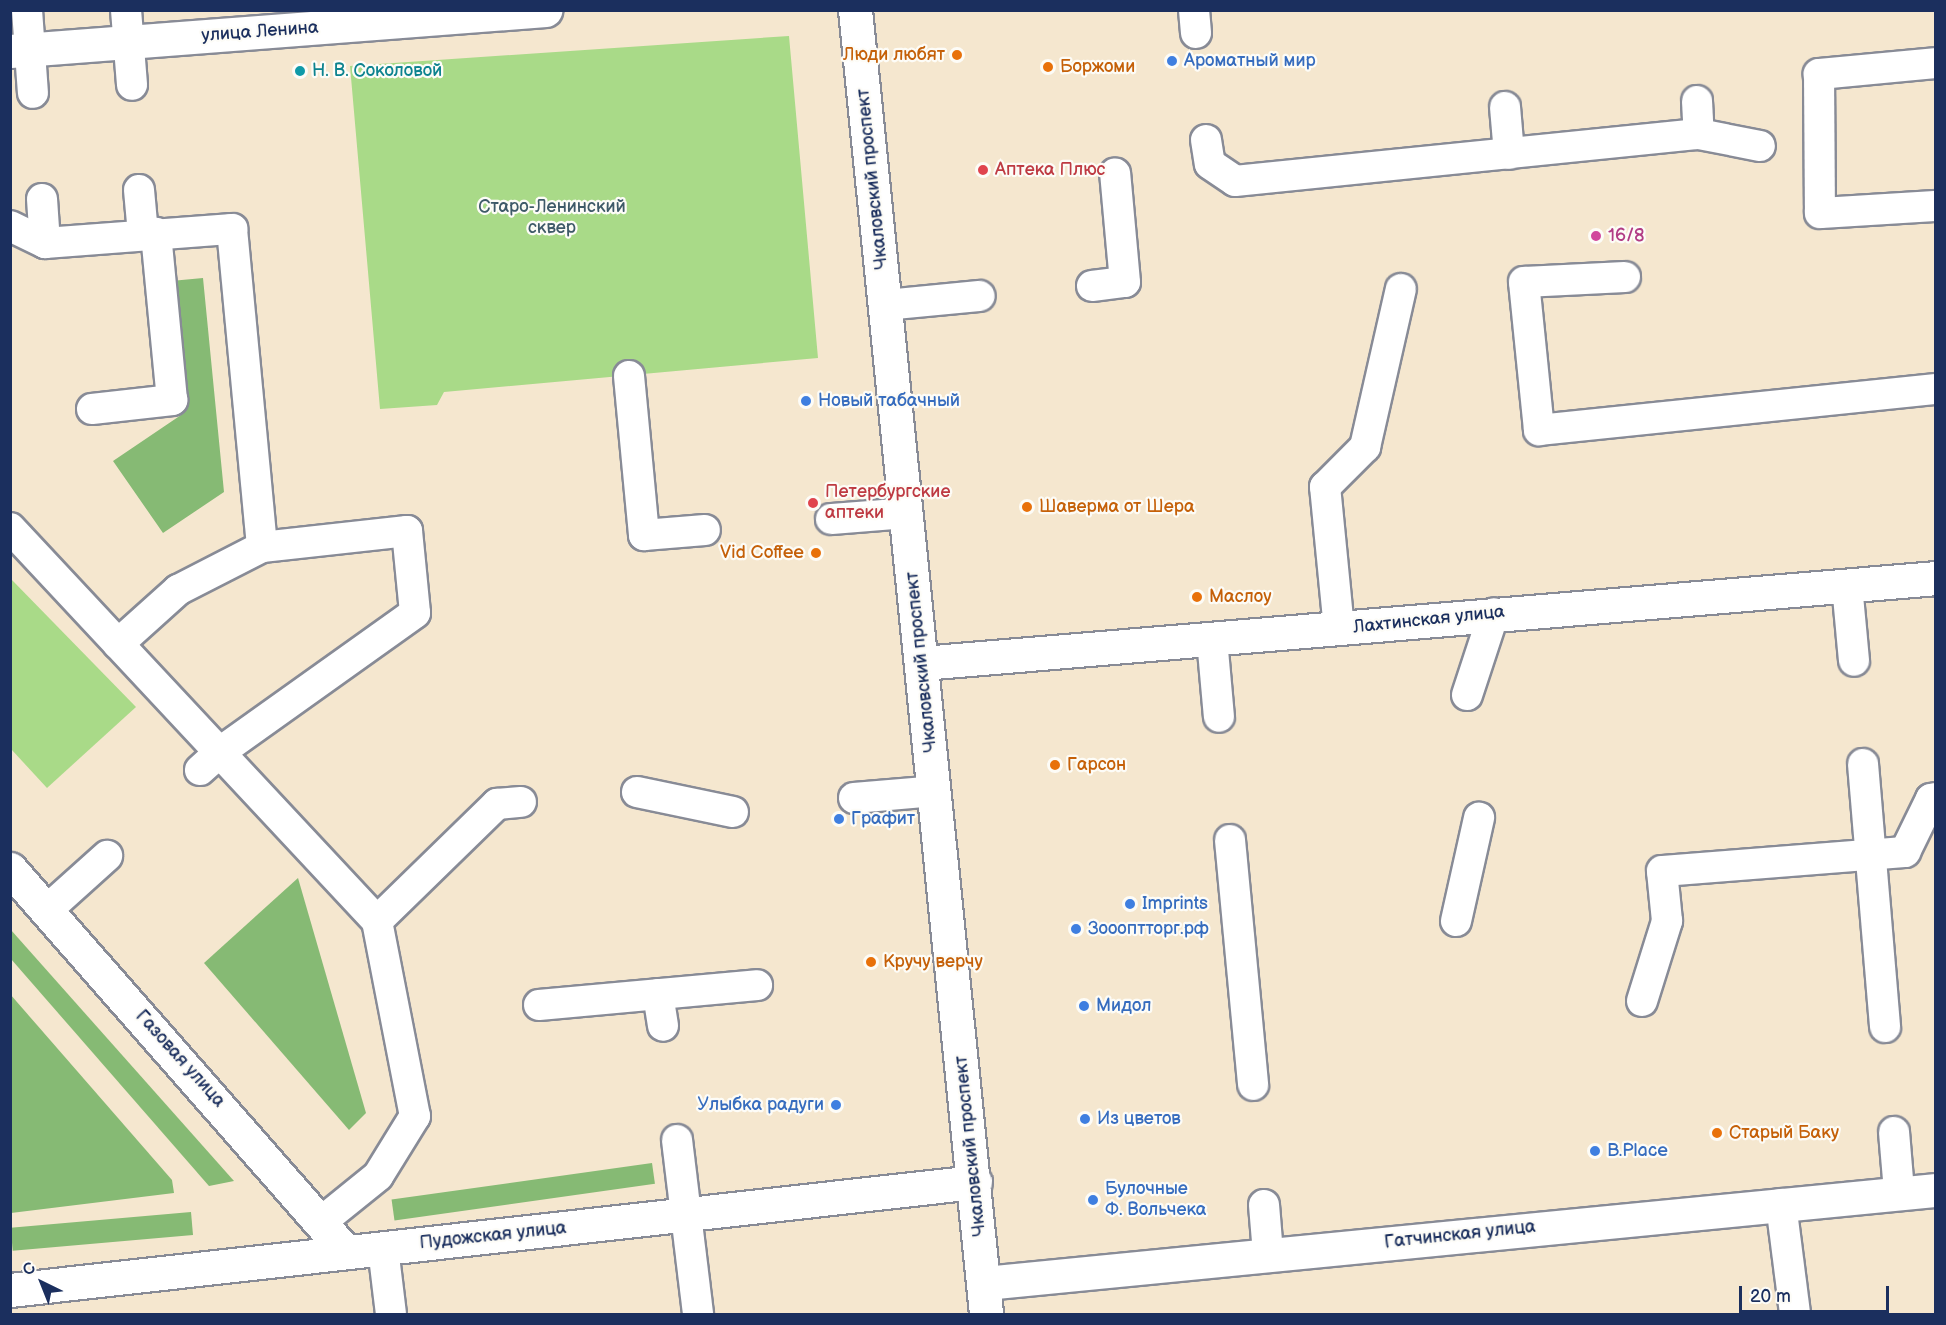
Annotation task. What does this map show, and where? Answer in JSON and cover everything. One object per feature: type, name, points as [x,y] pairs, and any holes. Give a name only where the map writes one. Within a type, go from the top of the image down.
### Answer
[{"type":"street","name":"улица Ленина","points":[[20,50],[127,26],[545,10]]},
{"type":"street","name":"Чкаловский проспект","points":[[855,10],[986,1299]]},
{"type":"street","name":"Лахтинская улица","points":[[922,663],[1494,613],[1935,578]]},
{"type":"street","name":"Газовая улица","points":[[10,868],[346,1252]]},
{"type":"street","name":"Пудожская улица","points":[[10,1290],[975,1182]]},
{"type":"street","name":"Гатчинская улица","points":[[986,1299],[1268,1254],[1935,1190]]},
{"type":"lane","points":[[27,10],[20,50],[33,93]]},
{"type":"lane","points":[[127,26],[132,85]]},
{"type":"lane","points":[[1935,63],[1819,74],[1820,213],[1935,206]]},
{"type":"lane","points":[[1696,101],[1699,134]]},
{"type":"lane","points":[[1505,106],[1509,154]]},
{"type":"lane","points":[[1206,140],[1210,164],[1235,181],[1699,134],[1760,146]]},
{"type":"lane","points":[[1092,286],[1125,282],[1115,173]]},
{"type":"lane","points":[[92,409],[172,400],[149,234],[139,190]]},
{"type":"lane","points":[[42,199],[45,243]]},
{"type":"lane","points":[[10,226],[45,243],[232,229],[262,547]]},
{"type":"lane","points":[[1625,277],[1524,282],[1539,430],[1935,389]]},
{"type":"lane","points":[[1340,628],[1325,487],[1365,447],[1401,289]]},
{"type":"lane","points":[[886,305],[980,296]]},
{"type":"lane","points":[[629,376],[644,535],[705,530]]},
{"type":"lane","points":[[831,519],[907,513]]},
{"type":"lane","points":[[10,528],[118,644],[210,761],[377,921],[415,1116],[378,1176],[321,1222]]},
{"type":"lane","points":[[118,644],[178,590],[262,547],[407,531],[415,613],[210,761]]},
{"type":"lane","points":[[1847,585],[1854,661]]},
{"type":"lane","points":[[1467,695],[1494,613]]},
{"type":"lane","points":[[1212,639],[1219,717]]},
{"type":"lane","points":[[1863,764],[1885,1027]]},
{"type":"lane","points":[[854,798],[934,791]]},
{"type":"lane","points":[[637,792],[733,812]]},
{"type":"lane","points":[[1642,1001],[1667,921],[1662,871],[1905,852],[1931,799],[1935,798]]},
{"type":"lane","points":[[377,921],[497,804],[521,802]]},
{"type":"lane","points":[[1456,921],[1479,818]]},
{"type":"lane","points":[[1230,840],[1253,1085]]},
{"type":"lane","points":[[47,910],[107,856]]},
{"type":"lane","points":[[539,1005],[757,985]]},
{"type":"lane","points":[[658,994],[663,1026]]},
{"type":"lane","points":[[1894,1132],[1899,1192]]},
{"type":"lane","points":[[676,1140],[698,1314]]},
{"type":"lane","points":[[1781,1204],[1795,1314]]},
{"type":"lane","points":[[1264,1205],[1268,1254]]},
{"type":"lane","points":[[383,1248],[391,1314]]},
{"type":"green space","name":"Старо-Ленинский сквер","points":[[789,36],[818,358],[444,392],[437,405],[380,409],[350,66]]},
{"type":"green space","points":[[203,278],[224,492],[163,533],[113,461],[184,413],[171,281]]},
{"type":"green space","points":[[11,579],[136,707],[47,788],[11,749]]},
{"type":"green space","points":[[298,878],[366,1113],[349,1130],[204,963]]},
{"type":"green space","points":[[10,930],[234,1181],[209,1186],[11,959]]},
{"type":"green space","points":[[10,994],[172,1180],[174,1193],[11,1213]]},
{"type":"green space","points":[[652,1163],[655,1184],[394,1220],[392,1200]]},
{"type":"green space","points":[[191,1212],[193,1235],[13,1251],[11,1228]]},
{"type":"place","name":"Люди любят","points":[[957,55]]},
{"type":"place","name":"Ароматный мир","points":[[1172,61]]},
{"type":"place","name":"Боржоми","points":[[1048,67]]},
{"type":"place","name":"Н. В. Соколовой","points":[[300,71]]},
{"type":"place","name":"Аптека Плюс","points":[[983,170]]},
{"type":"place","name":"16/8","points":[[1596,236]]},
{"type":"place","name":"Новый табачный","points":[[806,401]]},
{"type":"place","name":"Петербургские аптеки","points":[[813,503]]},
{"type":"place","name":"Шаверма от Шера","points":[[1027,507]]},
{"type":"place","name":"Vid Coffee","points":[[816,553]]},
{"type":"place","name":"Маслоу","points":[[1197,597]]},
{"type":"place","name":"Гарсон","points":[[1055,765]]},
{"type":"place","name":"Графит","points":[[839,819]]},
{"type":"place","name":"Imprints","points":[[1130,904]]},
{"type":"place","name":"Зоооптторг.рф","points":[[1076,929]]},
{"type":"place","name":"Кручу верчу","points":[[871,962]]},
{"type":"place","name":"Мидол","points":[[1084,1006]]},
{"type":"place","name":"Улыбка радуги","points":[[836,1105]]},
{"type":"place","name":"Из цветов","points":[[1085,1119]]},
{"type":"place","name":"Старый Баку","points":[[1717,1133]]},
{"type":"place","name":"B.Place","points":[[1595,1151]]},
{"type":"place","name":"Булочные Ф. Вольчека","points":[[1093,1200]]}]
